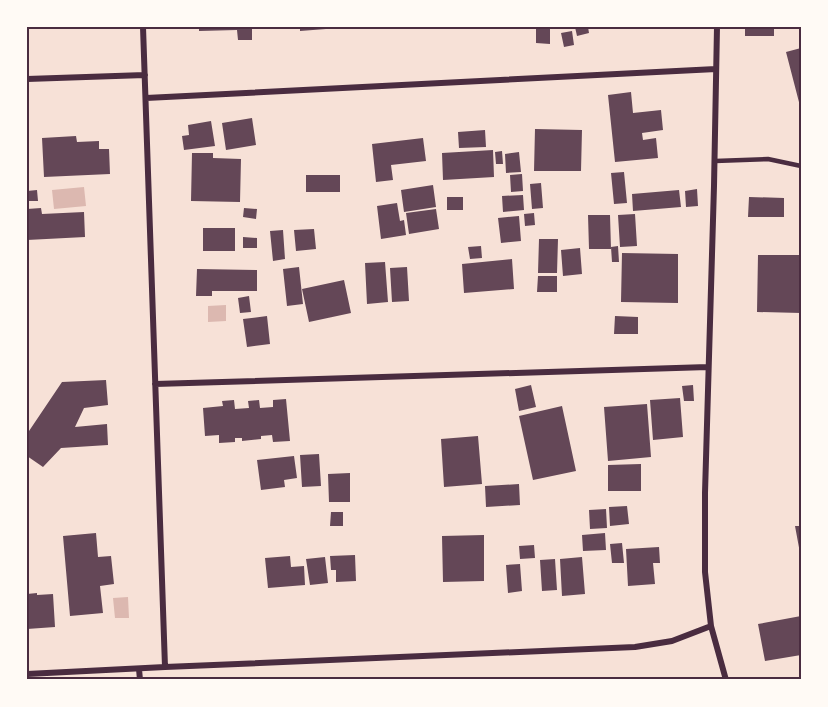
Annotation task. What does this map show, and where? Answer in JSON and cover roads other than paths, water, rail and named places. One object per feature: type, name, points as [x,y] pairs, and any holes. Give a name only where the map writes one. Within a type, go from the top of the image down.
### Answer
[{"type":"street","points":[[143,27],[165,667]]},
{"type":"street","points":[[717,27],[705,572],[711,626],[726,680]]},
{"type":"street","points":[[146,98],[716,69]]},
{"type":"street","points":[[27,79],[145,75]]},
{"type":"street","points":[[155,384],[708,367]]},
{"type":"street","points":[[27,674],[635,647],[672,641],[711,626]]},
{"type":"street","points":[[139,669],[140,680]]},
{"type":"lane","points":[[715,161],[768,159],[801,166]]}]
